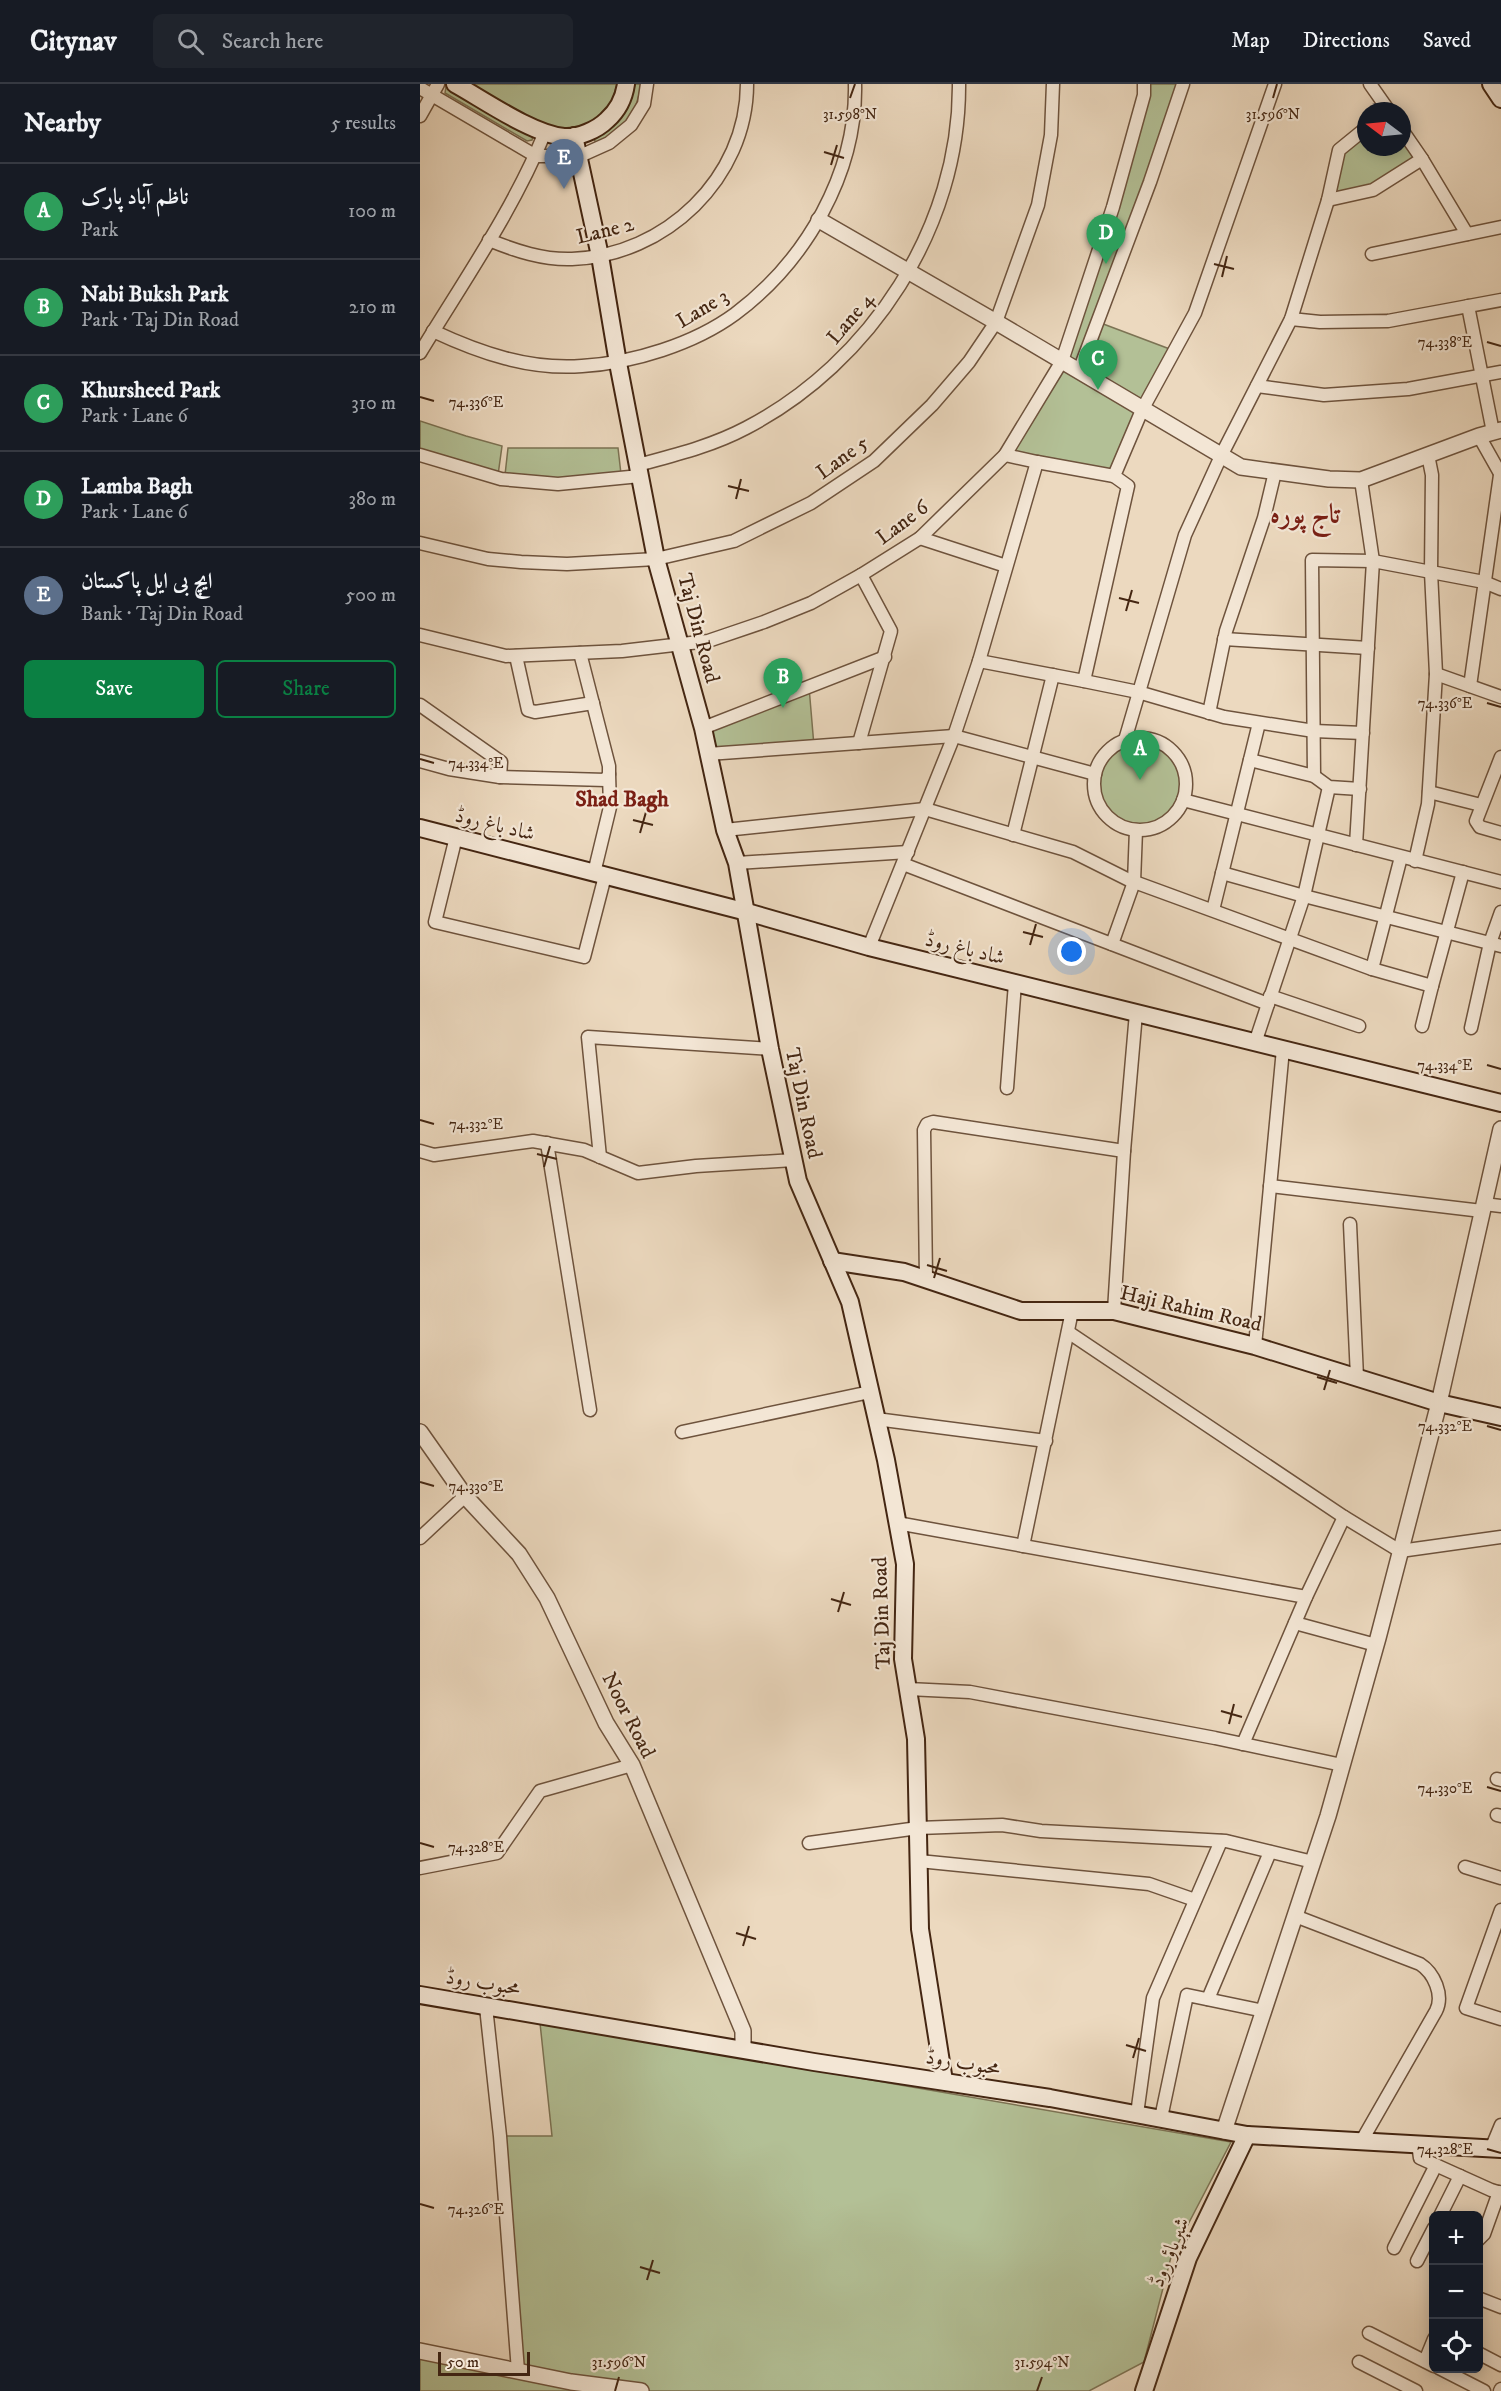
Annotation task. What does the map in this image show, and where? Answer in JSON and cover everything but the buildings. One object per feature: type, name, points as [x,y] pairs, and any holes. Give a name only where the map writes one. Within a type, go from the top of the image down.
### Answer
[{"type":"main road","points":[[455,84],[509,115],[545,132],[564,137],[600,127],[621,103],[626,84]]},
{"type":"main road","points":[[1491,84],[1501,99]]},
{"type":"main road","name":"Taj Din Road","points":[[574,136],[600,256],[656,559],[703,728],[725,830],[737,863],[770,1049],[798,1181],[850,1302],[905,1564],[903,1659],[916,1739],[920,1929],[944,2082]]},
{"type":"main road","name":"شاد باغ روڈ","points":[[420,828],[747,912],[869,947],[1501,1103]]},
{"type":"main road","name":"Haji Rahim Road","points":[[832,1261],[904,1272],[1021,1311],[1114,1311],[1255,1346],[1439,1403],[1501,1417]]},
{"type":"main road","name":"محبوب روڈ","points":[[420,1995],[1161,2118],[1247,2135],[1496,2149]]},
{"type":"main road","name":"شېرپاؤ روڈ","points":[[1144,2391],[1188,2258],[1247,2135]]},
{"type":"street","points":[[420,88],[435,89],[536,156],[580,156],[609,144],[631,125],[644,104],[647,84]]},
{"type":"street","name":"Lane 2","points":[[489,240],[515,251],[543,257],[572,259],[600,256],[637,246],[671,227],[700,202],[723,171],[739,136],[747,99],[747,84]]},
{"type":"street","name":"Lane 3","points":[[433,331],[468,347],[504,359],[551,366],[580,366],[618,363],[679,345],[735,314],[782,272],[819,220],[834,189],[845,158],[852,124],[855,84]]},
{"type":"street","name":"Lane 4","points":[[420,455],[501,479],[558,484],[639,471],[745,429],[794,399],[845,354],[876,320],[908,273],[928,231],[944,188],[954,142],[959,84]]},
{"type":"street","name":"Lane 5","points":[[420,543],[488,559],[521,562],[567,564],[656,559],[734,541],[811,503],[874,461],[932,405],[969,362],[996,322],[1038,205],[1052,135],[1053,84]]},
{"type":"street","name":"Lane 6","points":[[420,635],[506,656],[681,646],[708,641],[811,603],[920,538],[1005,455],[1062,361],[1113,207],[1144,95],[1144,84]]},
{"type":"street","points":[[1079,371],[1150,182],[1183,84]]},
{"type":"street","points":[[1114,476],[1142,410],[1195,314],[1275,84]]},
{"type":"street","points":[[1370,84],[1382,102]]},
{"type":"street","points":[[420,116],[435,89]]},
{"type":"street","points":[[420,353],[489,240],[536,156],[545,132]]},
{"type":"street","points":[[1125,740],[1185,535],[1221,456],[1291,319],[1328,200],[1339,150],[1357,135]]},
{"type":"street","points":[[1411,143],[1467,234]]},
{"type":"street","points":[[1328,200],[1373,190],[1422,159]]},
{"type":"street","points":[[819,220],[1241,467],[1329,479],[1361,480],[1491,432]]},
{"type":"street","points":[[1372,254],[1501,228]]},
{"type":"street","points":[[1291,319],[1320,322],[1388,321],[1501,300]]},
{"type":"street","points":[[1468,306],[1501,475],[1497,530],[1484,582],[1470,686]]},
{"type":"street","points":[[1257,386],[1324,395],[1408,389],[1501,372]]},
{"type":"street","points":[[1005,455],[1114,476],[1128,486],[1084,681]]},
{"type":"street","points":[[1415,861],[1429,792],[1436,674],[1431,572],[1432,475],[1428,455]]},
{"type":"street","points":[[869,947],[954,736],[979,661],[1036,462]]},
{"type":"street","points":[[1209,713],[1224,639],[1264,518],[1275,472]]},
{"type":"street","points":[[1356,845],[1372,561],[1361,480]]},
{"type":"street","points":[[920,538],[1006,566]]},
{"type":"street","points":[[1314,776],[1312,560],[1372,561],[1484,582],[1501,589]]},
{"type":"street","points":[[859,743],[891,631],[861,575]]},
{"type":"street","points":[[1224,639],[1368,648]]},
{"type":"street","points":[[456,837],[435,922],[584,957],[610,807],[609,766],[580,653]]},
{"type":"street","points":[[516,656],[528,710],[535,712],[593,703]]},
{"type":"street","points":[[703,728],[885,657]]},
{"type":"street","points":[[979,661],[1138,692],[1209,713],[1260,723],[1314,731],[1363,733]]},
{"type":"street","points":[[1436,674],[1501,697]]},
{"type":"street","points":[[1013,835],[1053,675]]},
{"type":"street","points":[[420,705],[501,762],[500,777]]},
{"type":"street","points":[[1213,910],[1260,723]]},
{"type":"street","points":[[708,754],[954,736],[1095,774]]},
{"type":"street","points":[[1139,738],[1154,740],[1167,747],[1177,758],[1184,771],[1186,786],[1183,800],[1175,813],[1164,823],[1151,829],[1136,830],[1121,826],[1108,818],[1099,805],[1094,790],[1095,774],[1100,760],[1111,748],[1125,740],[1139,738]]},
{"type":"street","points":[[1501,757],[1476,825],[1501,833]]},
{"type":"street","points":[[1250,760],[1314,776],[1329,787],[1360,789]]},
{"type":"street","points":[[420,761],[449,769],[500,777],[606,780],[609,774]]},
{"type":"street","points":[[1255,1043],[1304,896],[1329,787]]},
{"type":"street","points":[[1429,792],[1482,805]]},
{"type":"street","points":[[1183,800],[1501,882]]},
{"type":"street","points":[[725,830],[925,809],[1073,852],[1134,882],[1372,969],[1432,986]]},
{"type":"street","points":[[1112,944],[1134,882],[1136,830]]},
{"type":"street","points":[[737,863],[908,852]]},
{"type":"street","points":[[1372,969],[1401,856]]},
{"type":"street","points":[[903,864],[1112,944],[1269,1000],[1359,1026]]},
{"type":"street","points":[[1422,1026],[1463,872]]},
{"type":"street","points":[[1222,873],[1496,944]]},
{"type":"street","points":[[1471,1028],[1496,944],[1501,912]]},
{"type":"street","points":[[1007,1088],[1015,983]]},
{"type":"street","points":[[1114,1311],[1124,1151],[1136,1013]]},
{"type":"street","points":[[600,1157],[588,1037],[770,1049]]},
{"type":"street","points":[[1255,1346],[1283,1049]]},
{"type":"street","points":[[926,1279],[924,1130],[927,1124],[933,1122],[1124,1151]]},
{"type":"street","points":[[1224,2130],[1312,1862],[1376,1645],[1439,1403],[1501,1129]]},
{"type":"street","points":[[420,1151],[434,1155],[533,1141],[584,1150],[638,1173],[696,1166],[794,1160]]},
{"type":"street","points":[[547,1143],[591,1410]]},
{"type":"street","points":[[1270,1186],[1483,1207],[1501,1206]]},
{"type":"street","points":[[1350,1224],[1357,1377]]},
{"type":"street","points":[[1023,1546],[1072,1311]]},
{"type":"street","points":[[1068,1332],[1344,1517],[1400,1551],[1501,1537]]},
{"type":"street","points":[[682,1432],[870,1392]]},
{"type":"street","points":[[876,1419],[1046,1441]]},
{"type":"street","name":"Noor Road","points":[[420,1432],[465,1496],[519,1554],[547,1598],[606,1723],[632,1765],[743,2031],[743,2049]]},
{"type":"street","points":[[420,1538],[465,1496]]},
{"type":"street","points":[[1243,1744],[1306,1597],[1344,1517]]},
{"type":"street","points":[[897,1523],[1306,1597]]},
{"type":"street","points":[[1295,1623],[1376,1645]]},
{"type":"street","points":[[908,1689],[970,1692],[1342,1765]]},
{"type":"street","points":[[420,1868],[497,1853],[540,1791],[632,1765]]},
{"type":"street","points":[[809,1844],[918,1828],[1002,1826],[1041,1831],[1221,1841],[1312,1862]]},
{"type":"street","points":[[1137,2114],[1153,1998],[1221,1841]]},
{"type":"street","points":[[1208,2000],[1270,1852]]},
{"type":"street","points":[[919,1861],[1149,1884],[1195,1900]]},
{"type":"street","points":[[1465,1867],[1501,1878]]},
{"type":"street","points":[[1501,1910],[1466,2008],[1501,2019]]},
{"type":"street","points":[[1294,1916],[1420,1964],[1430,1973],[1440,1996],[1436,2011],[1361,2142]]},
{"type":"street","points":[[1161,2118],[1187,1995],[1264,2011]]},
{"type":"street","points":[[486,2007],[500,2136],[518,2371]]},
{"type":"street","points":[[1496,2149],[1501,2125]]},
{"type":"street","points":[[1418,2144],[1420,2158],[1500,2192],[1483,2235]]},
{"type":"street","points":[[1394,2248],[1436,2165]]},
{"type":"street","points":[[1442,2211],[1460,2176]]},
{"type":"street","points":[[1417,2261],[1429,2238]]},
{"type":"street","points":[[1483,2300],[1501,2307]]},
{"type":"street","points":[[1369,2333],[1429,2363]]},
{"type":"street","points":[[420,2351],[571,2382],[641,2391]]},
{"type":"street","points":[[1483,2355],[1501,2365]]},
{"type":"street","points":[[1359,2362],[1416,2391]]},
{"type":"street","points":[[1449,2373],[1484,2391]]},
{"type":"green space","points":[[471,84],[617,84],[611,105],[602,116],[587,127],[551,130]]},
{"type":"green space","points":[[630,84],[641,84],[633,113],[622,127],[597,144],[593,138]]},
{"type":"green space","points":[[1144,84],[1182,84],[1098,322],[1175,351],[1114,476],[1005,455],[1062,361]]},
{"type":"green space","points":[[446,87],[533,136],[532,140],[527,141],[445,93]]},
{"type":"green space","points":[[1357,137],[1357,156],[1411,156],[1411,143],[1422,159],[1373,190],[1328,200],[1336,157]]},
{"type":"green space","points":[[420,421],[502,446],[498,475],[420,451]]},
{"type":"green space","points":[[508,448],[618,448],[621,474],[556,480],[505,475]]},
{"type":"green space","points":[[809,687],[814,746],[708,754],[703,728]]},
{"type":"green space","points":[[1140,738],[1157,742],[1172,752],[1182,767],[1186,784],[1182,801],[1172,816],[1157,826],[1140,830],[1123,826],[1108,816],[1098,801],[1094,784],[1098,767],[1108,752],[1123,742]]},
{"type":"green space","points":[[540,2023],[1231,2142],[1171,2257],[1144,2362],[1089,2391],[420,2391],[420,2351],[518,2371],[500,2136],[552,2136]]},
{"type":"place","name":"ایچ بی ایل پاکستان","points":[[564,189]]},
{"type":"place","name":"Lamba Bagh","points":[[1106,264]]},
{"type":"place","name":"Khursheed Park","points":[[1098,390]]},
{"type":"place","name":"Nabi Buksh Park","points":[[783,708]]},
{"type":"place","name":"ناظم آباد پارک","points":[[1140,780]]},
{"type":"district","name":"تاج پورہ","points":[[1305,514]]},
{"type":"district","name":"Shad Bagh","points":[[622,798]]}]
